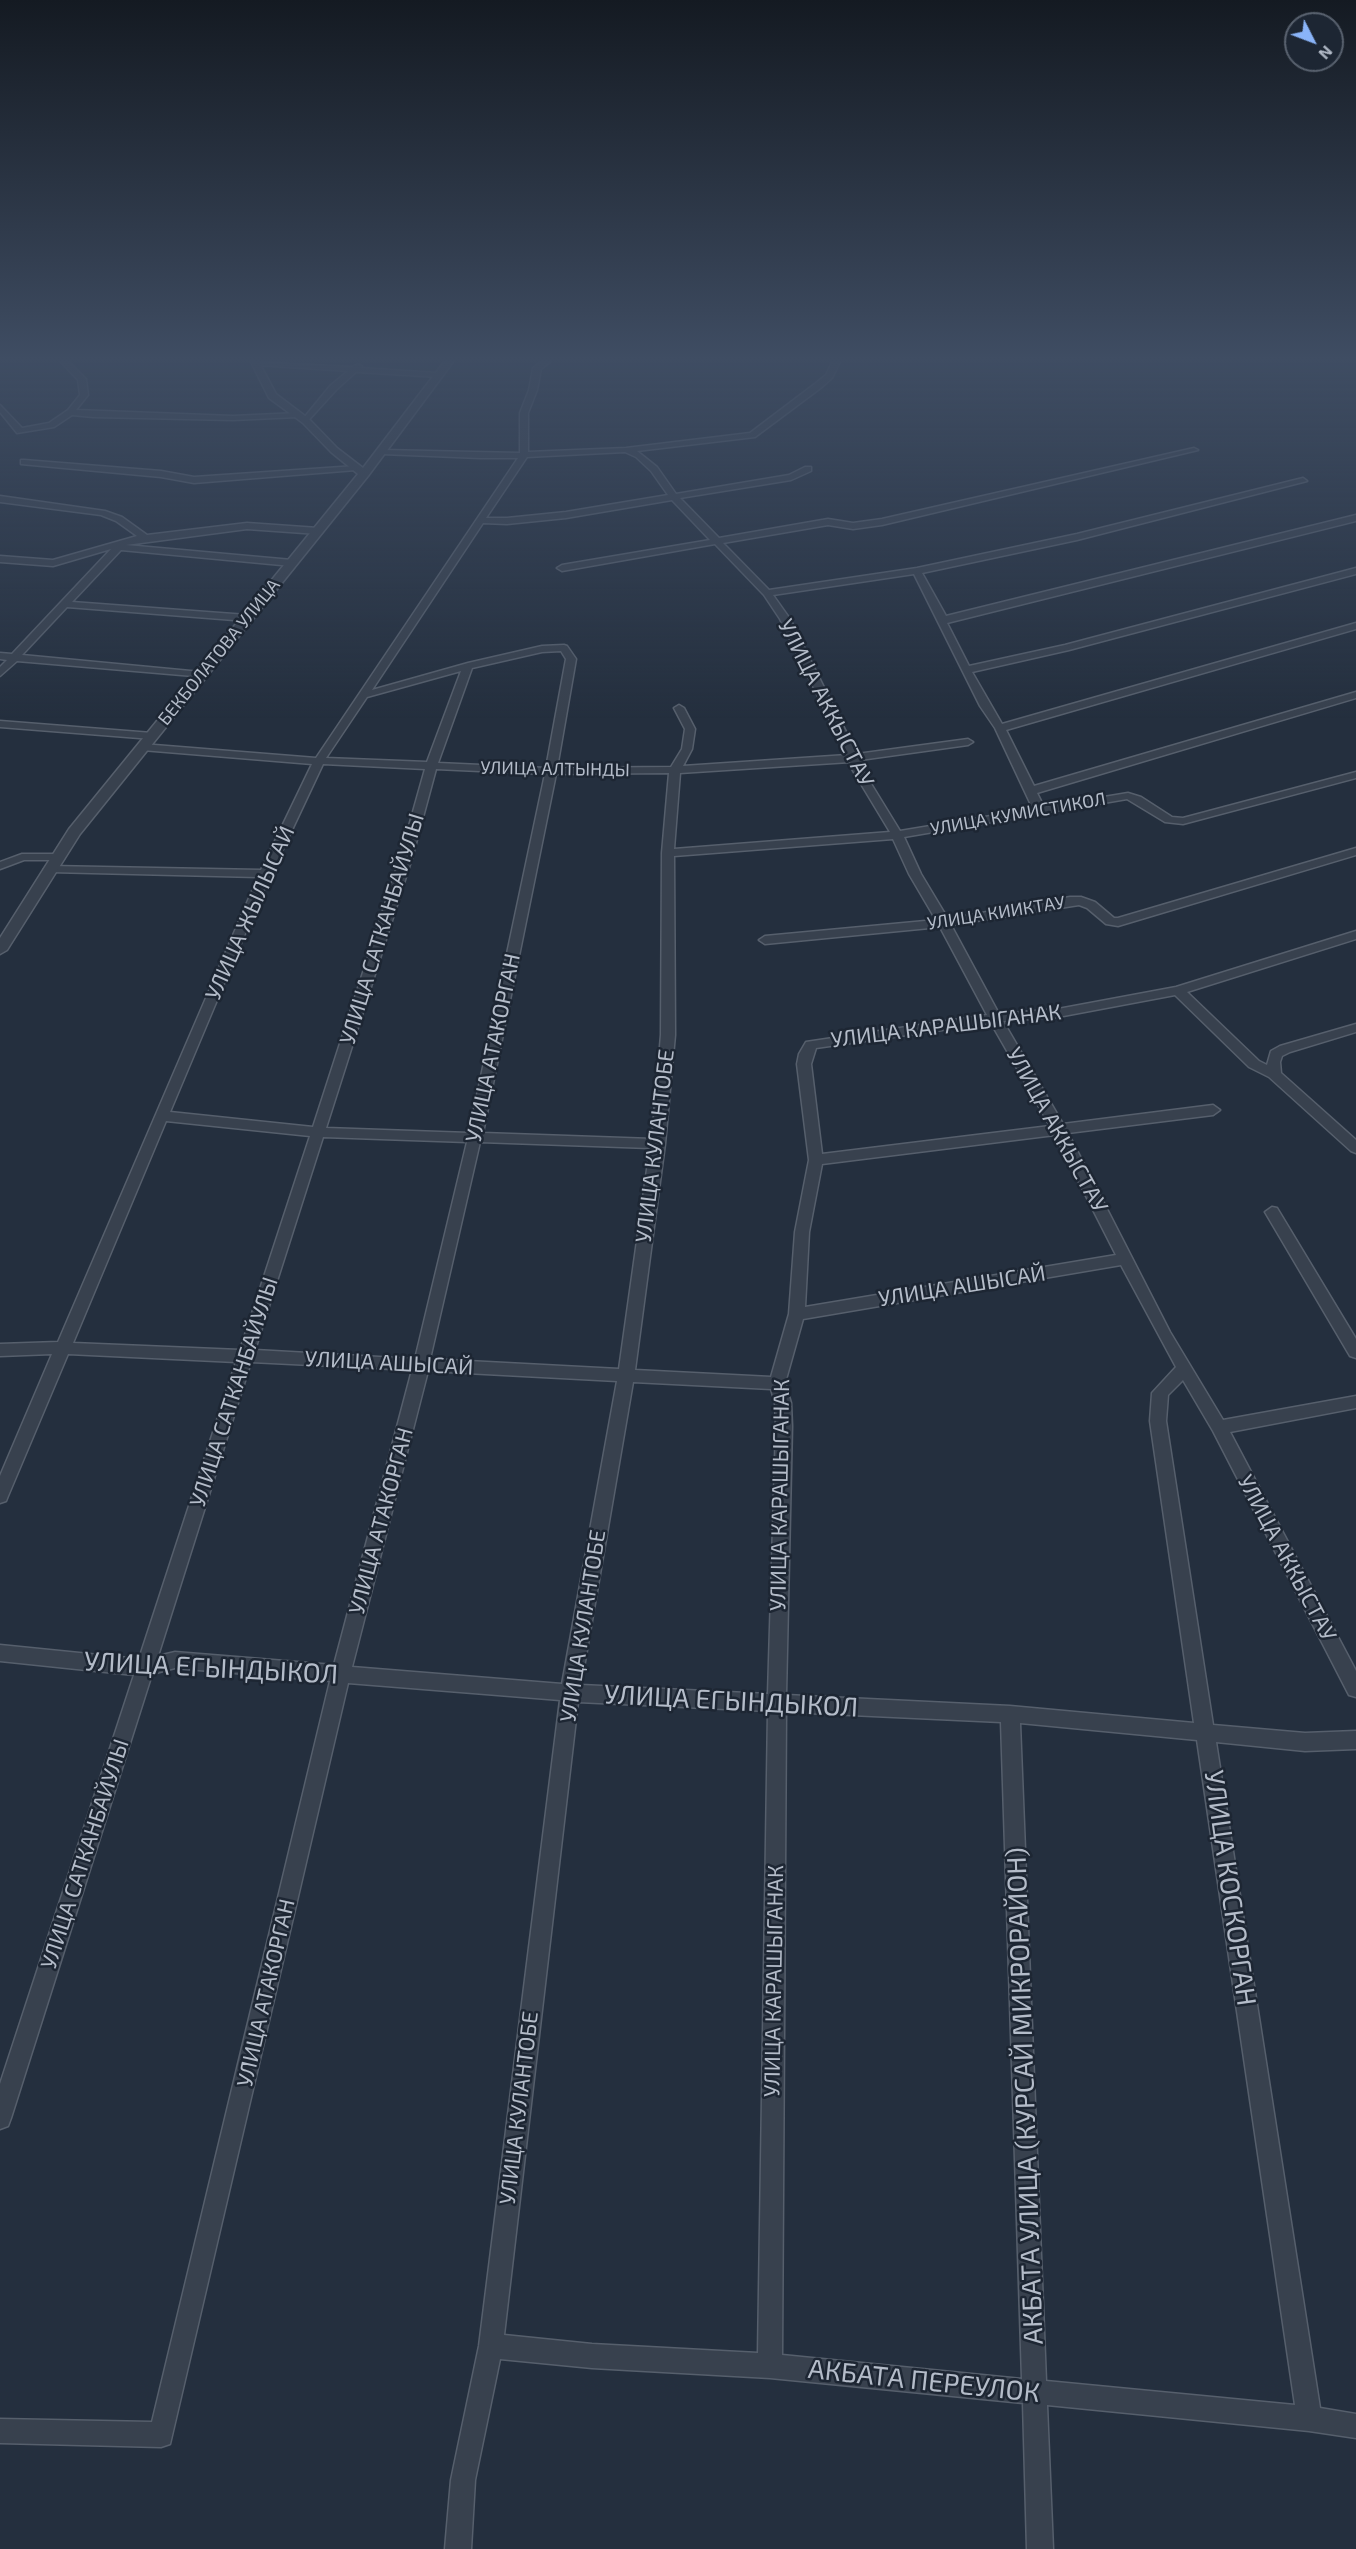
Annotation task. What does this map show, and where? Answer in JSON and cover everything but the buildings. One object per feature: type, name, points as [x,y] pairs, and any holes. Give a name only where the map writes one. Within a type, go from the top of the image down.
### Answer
[{"type":"street","name":"БЕКБОЛАТОВА УЛИЦА","points":[[0,950],[74,831],[318,531],[353,481]]},
{"type":"street","name":"УЛИЦА ЖЫЛЫСАЙ","points":[[0,1496],[266,874],[319,761],[507,481]]},
{"type":"street","name":"УЛИЦА АККЫСТАУ","points":[[661,481],[767,592],[785,619],[854,758],[857,769],[897,836],[915,874],[1059,1129],[1164,1334],[1219,1427],[1356,1689]]},
{"type":"street","points":[[482,520],[507,521],[566,515],[767,481]]},
{"type":"street","points":[[562,567],[828,522],[853,526],[882,522],[1060,481]]},
{"type":"street","points":[[767,592],[917,572],[1100,531],[1303,481]]},
{"type":"street","points":[[0,499],[102,513],[119,519],[145,538]]},
{"type":"street","points":[[943,620],[1356,518]]},
{"type":"street","points":[[0,559],[53,564],[145,538],[247,526],[318,531]]},
{"type":"street","points":[[115,546],[292,563]]},
{"type":"street","points":[[0,672],[65,604],[115,546]]},
{"type":"street","points":[[966,670],[1066,648],[1356,571]]},
{"type":"street","points":[[917,572],[985,706],[1000,728],[1040,811]]},
{"type":"street","points":[[65,604],[247,618]]},
{"type":"street","points":[[1000,728],[1356,626]]},
{"type":"street","name":"УЛИЦА АТАКОРГАН","points":[[0,2431],[161,2435],[341,1674],[421,1366],[475,1136],[551,771],[571,659],[564,648],[542,650],[468,666],[364,695]]},
{"type":"street","points":[[0,656],[201,675]]},
{"type":"street","name":"УЛИЦА САТКАНБАЙУЛЫ","points":[[0,2118],[406,858],[432,766],[468,666]]},
{"type":"street","points":[[1030,791],[1356,695]]},
{"type":"street","name":"УЛИЦА КУЛАНТОБЕ","points":[[458,2549],[463,2480],[491,2346],[570,1693],[626,1374],[658,1144],[668,1035],[668,853],[675,770],[687,749],[690,729],[679,708]]},
{"type":"street","points":[[0,724],[152,736]]},
{"type":"street","name":"УЛИЦА АЛТЫНДЫ","points":[[142,747],[319,761],[551,771],[675,770],[854,758],[968,742]]},
{"type":"street","name":"УЛИЦА КУМИСТИКОЛ","points":[[668,853],[897,836],[1128,795],[1169,820],[1184,821],[1356,775]]},
{"type":"street","name":"УЛИЦА КИИКТАУ","points":[[765,940],[944,923],[1070,901],[1082,901],[1091,905],[1110,921],[1118,922],[1356,851]]},
{"type":"street","points":[[0,866],[22,857],[58,857]]},
{"type":"street","points":[[50,869],[266,874]]},
{"type":"street","name":"УЛИЦА КАРАШЫГАНАК","points":[[770,2366],[777,1703],[784,1426],[783,1403],[777,1383],[797,1314],[802,1232],[816,1160],[804,1064],[806,1054],[811,1045],[995,1018],[1080,1009],[1178,991],[1356,934]]},
{"type":"street","points":[[1178,991],[1246,1057],[1274,1074],[1356,1148]]},
{"type":"street","points":[[1274,1074],[1273,1062],[1276,1054],[1313,1040],[1356,1028]]},
{"type":"street","points":[[816,1160],[1213,1110]]},
{"type":"street","points":[[161,1116],[318,1132],[658,1144]]},
{"type":"street","points":[[1272,1212],[1356,1352]]},
{"type":"street","name":"УЛИЦА АШЫСАЙ","points":[[797,1314],[1126,1259]]},
{"type":"street","name":"УЛИЦА АШЫСАЙ","points":[[0,1350],[62,1348],[777,1383]]},
{"type":"street","name":"УЛИЦА КОСКОРГАН","points":[[1185,1368],[1160,1393],[1158,1421],[1309,2419]]},
{"type":"street","points":[[1219,1427],[1356,1402]]},
{"type":"street","name":"УЛИЦА ЕГЫНДЫКОЛ","points":[[0,1653],[145,1668],[175,1660],[570,1693],[1010,1714],[1305,1742],[1356,1740]]},
{"type":"street","name":"АКБАТА УЛИЦА (КУРСАЙ МИКРОРАЙОН)","points":[[1010,1714],[1040,2549]]},
{"type":"street","name":"АКБАТА ПЕРЕУЛОК","points":[[491,2346],[592,2356],[770,2366],[1309,2419],[1356,2426]]}]
